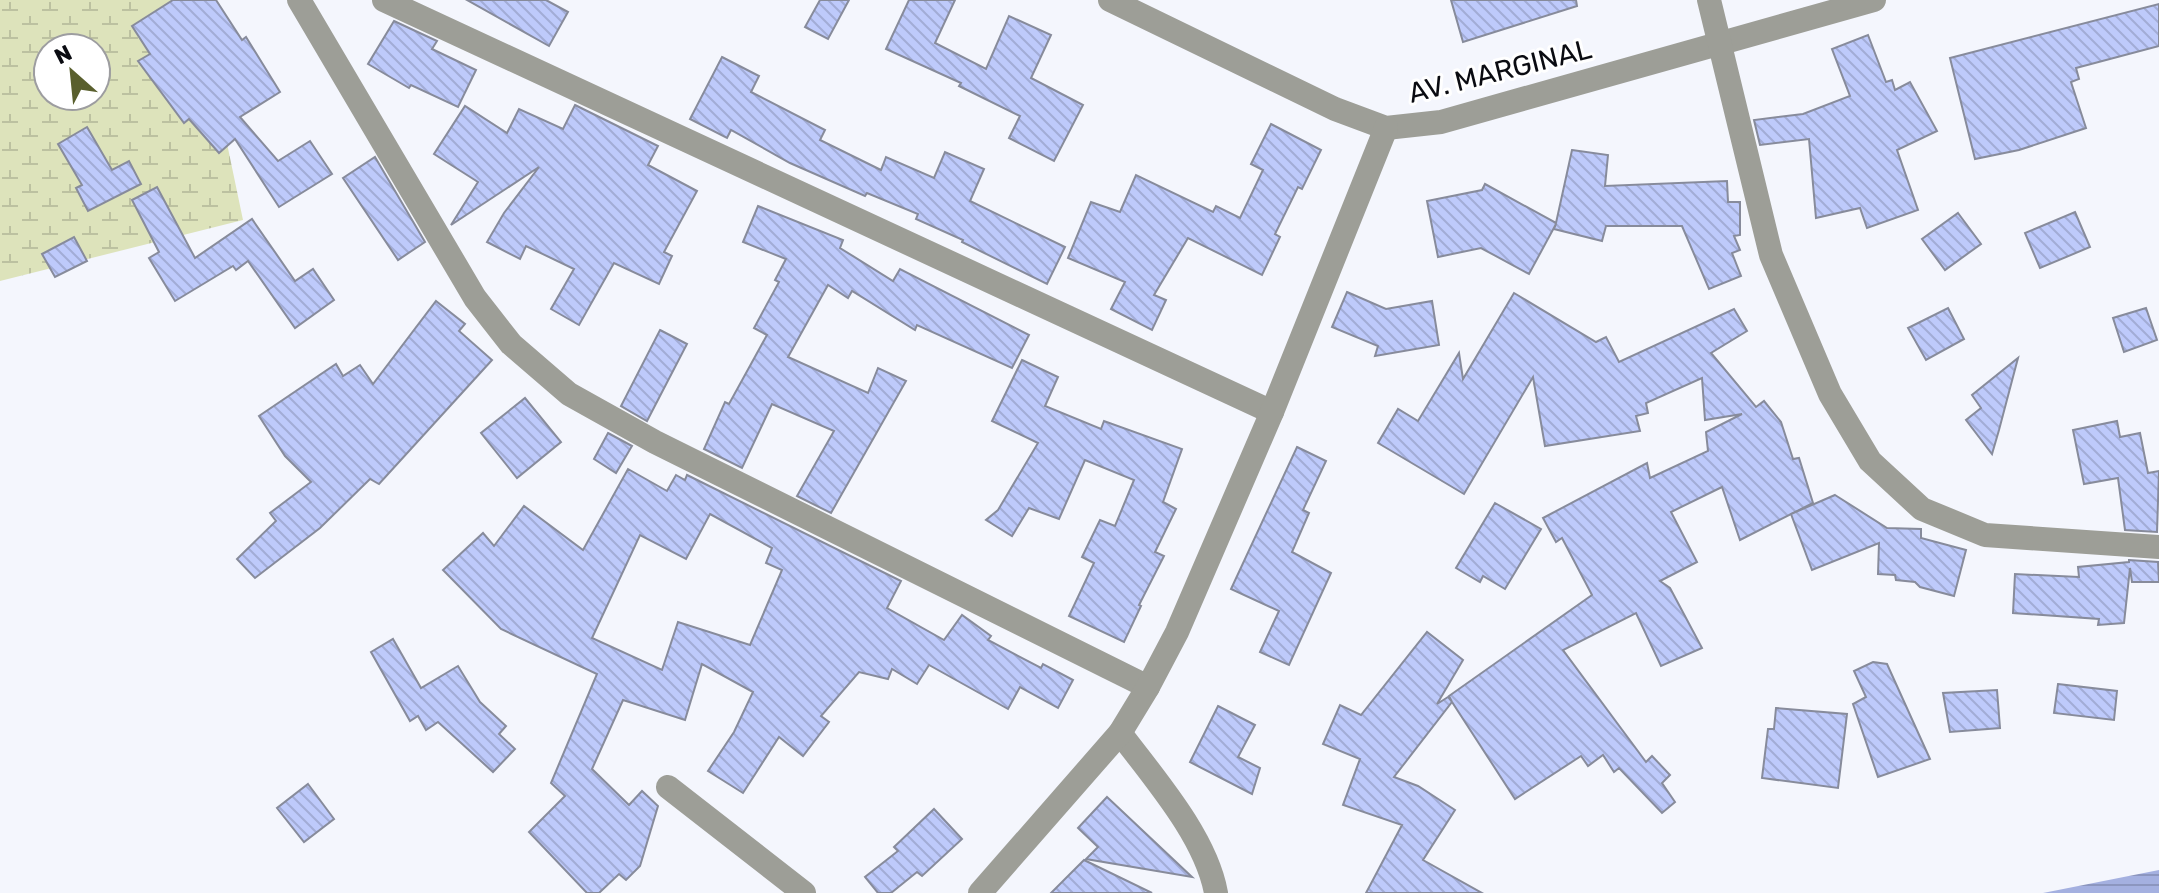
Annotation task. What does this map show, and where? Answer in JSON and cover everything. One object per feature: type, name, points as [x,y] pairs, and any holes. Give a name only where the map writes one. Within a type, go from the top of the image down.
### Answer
[{"type":"street","points":[[299,0],[475,298],[511,344],[569,394],[655,442],[1148,687]]},
{"type":"street","points":[[384,0],[1272,412]]},
{"type":"street","name":"AV. MARGINAL","points":[[1110,0],[1335,109],[1386,128],[1441,122],[1874,0]]},
{"type":"street","points":[[1709,0],[1771,255],[1830,394],[1870,461],[1922,509],[1985,535],[2159,547]]},
{"type":"street","points":[[980,893],[1120,733],[1148,687],[1177,632],[1272,412],[1386,128]]},
{"type":"street","points":[[1120,733],[1187,823],[1216,893]]},
{"type":"street","points":[[668,787],[804,893]]},
{"type":"green space","points":[[0,0],[197,0],[243,220],[0,281]]},
{"type":"water","points":[[2159,870],[2159,893],[2043,893]]},
{"type":"building","points":[[173,0],[216,0],[242,40],[246,37],[280,92],[240,117],[278,161],[310,141],[332,174],[279,207],[235,139],[219,153],[189,119],[184,123],[138,61],[150,54],[132,26]]},
{"type":"building","points":[[467,0],[546,0],[568,12],[549,46]]},
{"type":"building","points":[[820,0],[849,0],[828,39],[805,27]]},
{"type":"building","points":[[909,0],[955,0],[935,43],[986,69],[1009,16],[1051,35],[1031,78],[1083,105],[1054,161],[1009,138],[1020,116],[959,86],[961,83],[886,49]]},
{"type":"building","points":[[1451,0],[1576,0],[1577,6],[1463,42]]},
{"type":"building","points":[[2159,4],[2159,46],[2076,68],[2079,79],[2071,82],[2086,128],[2019,150],[1975,159],[1950,58]]},
{"type":"building","points":[[394,21],[437,41],[432,49],[476,70],[458,107],[411,85],[409,88],[368,64]]},
{"type":"building","points":[[1868,35],[1886,82],[1892,80],[1895,90],[1910,82],[1937,131],[1897,150],[1918,210],[1867,228],[1860,208],[1816,218],[1809,139],[1760,145],[1754,120],[1803,114],[1850,96],[1832,49]]},
{"type":"building","points":[[722,57],[759,76],[751,92],[825,130],[820,140],[881,170],[886,157],[934,178],[945,152],[984,169],[970,201],[1065,247],[1047,284],[916,219],[918,214],[867,193],[865,196],[790,163],[731,130],[727,138],[690,119]]},
{"type":"building","points":[[575,105],[658,146],[648,165],[697,191],[664,252],[672,256],[659,284],[614,263],[579,325],[551,309],[574,269],[526,246],[520,259],[487,242],[504,213],[539,167],[451,225],[478,182],[434,154],[465,106],[507,133],[519,109],[563,129]]},
{"type":"building","points":[[1271,124],[1321,150],[1302,189],[1298,187],[1275,234],[1280,237],[1262,275],[1188,238],[1154,295],[1166,300],[1152,330],[1111,309],[1125,282],[1068,258],[1091,202],[1120,212],[1136,175],[1213,212],[1216,206],[1240,218],[1263,170],[1251,164]]},
{"type":"building","points":[[87,127],[112,170],[129,161],[141,184],[88,211],[76,188],[82,185],[58,144]]},
{"type":"building","points":[[1572,150],[1608,155],[1605,186],[1727,181],[1728,202],[1740,202],[1740,235],[1734,236],[1740,250],[1732,253],[1741,276],[1709,289],[1682,226],[1606,226],[1602,241],[1554,229],[1556,224],[1529,274],[1481,248],[1438,257],[1427,201],[1482,190],[1485,184],[1556,223]]},
{"type":"building","points":[[375,157],[425,242],[398,260],[343,178]]},
{"type":"building","points":[[157,187],[195,258],[252,219],[295,281],[313,269],[334,300],[295,328],[248,261],[236,270],[233,266],[175,301],[149,258],[159,252],[132,200]]},
{"type":"building","points":[[758,206],[843,240],[840,248],[893,281],[900,269],[1029,335],[1012,368],[917,325],[915,330],[852,291],[848,298],[828,285],[788,357],[868,393],[878,368],[906,381],[831,513],[797,496],[834,431],[772,404],[742,468],[704,449],[725,402],[729,404],[767,335],[754,328],[779,282],[775,280],[786,259],[743,242]]},
{"type":"building","points":[[2075,212],[2090,247],[2040,268],[2025,233]]},
{"type":"building","points":[[1958,213],[1981,244],[1945,270],[1922,239]]},
{"type":"building","points":[[74,237],[87,261],[55,277],[42,254]]},
{"type":"building","points":[[1347,292],[1386,309],[1432,301],[1439,345],[1375,356],[1378,346],[1332,327]]},
{"type":"building","points":[[1514,293],[1596,342],[1606,337],[1619,362],[1734,309],[1747,331],[1711,353],[1756,407],[1764,401],[1781,422],[1793,459],[1799,458],[1813,503],[1740,540],[1722,487],[1671,512],[1697,562],[1660,581],[1670,588],[1702,648],[1661,666],[1636,613],[1563,650],[1646,762],[1652,756],[1670,775],[1662,783],[1675,802],[1662,813],[1619,768],[1614,772],[1603,755],[1588,766],[1581,756],[1515,799],[1449,696],[1592,595],[1562,538],[1556,542],[1543,518],[1647,463],[1650,478],[1708,451],[1706,432],[1742,414],[1705,420],[1702,378],[1646,403],[1648,413],[1636,416],[1640,431],[1545,446],[1533,377],[1464,494],[1378,443],[1398,409],[1418,421],[1459,353],[1463,379]]},
{"type":"building","points":[[436,301],[465,324],[459,331],[492,360],[379,484],[370,479],[320,528],[255,578],[237,559],[276,521],[270,513],[311,482],[285,456],[259,416],[336,364],[343,376],[360,365],[373,384]]},
{"type":"building","points":[[1948,308],[1964,339],[1926,360],[1908,328]]},
{"type":"building","points":[[2146,308],[2157,340],[2124,352],[2113,318]]},
{"type":"building","points":[[660,330],[687,344],[647,421],[621,406]]},
{"type":"building","points":[[2018,358],[1992,454],[1966,420],[1981,408],[1972,395]]},
{"type":"building","points":[[1022,360],[1058,377],[1045,406],[1101,429],[1104,421],[1182,449],[1163,502],[1176,509],[1155,552],[1164,556],[1124,642],[1069,616],[1094,563],[1082,557],[1100,520],[1115,526],[1134,480],[1085,460],[1059,519],[1029,508],[1012,536],[986,520],[998,510],[1038,443],[992,421]]},
{"type":"building","points":[[525,398],[561,442],[517,478],[481,433]]},
{"type":"building","points":[[2117,421],[2120,437],[2140,433],[2148,473],[2159,471],[2157,532],[2125,530],[2118,478],[2084,484],[2073,430]]},
{"type":"building","points":[[608,433],[632,446],[616,473],[594,459]]},
{"type":"building","points":[[1297,447],[1326,461],[1303,510],[1309,513],[1292,552],[1331,573],[1289,665],[1260,652],[1279,611],[1231,589]]},
{"type":"building","points":[[628,469],[667,491],[676,475],[685,480],[687,475],[901,581],[887,608],[944,640],[962,615],[991,636],[988,640],[1041,668],[1043,664],[1073,680],[1058,708],[1020,687],[1008,709],[929,665],[917,684],[892,669],[888,679],[859,672],[821,716],[829,722],[803,756],[779,737],[743,793],[708,771],[734,732],[753,692],[702,664],[685,720],[623,700],[592,769],[629,805],[642,791],[658,806],[640,866],[626,880],[619,874],[599,893],[587,893],[529,832],[565,796],[551,783],[597,674],[501,629],[443,570],[483,533],[494,546],[524,506],[583,550]],"holes":[[[710,514],[772,548],[766,563],[782,570],[750,645],[678,622],[662,670],[592,638],[640,535],[686,559]]]},
{"type":"building","points":[[1835,495],[1887,528],[1921,529],[1921,538],[1966,550],[1954,596],[1920,587],[1915,582],[1896,580],[1895,575],[1878,574],[1879,543],[1812,570],[1791,514]]},
{"type":"building","points":[[1495,503],[1541,529],[1505,589],[1483,576],[1480,582],[1456,568]]},
{"type":"building","points":[[2129,560],[2158,562],[2159,582],[2132,582],[2130,568],[2124,623],[2098,625],[2099,619],[2013,613],[2015,574],[2079,577],[2078,567]]},
{"type":"building","points":[[1427,632],[1463,660],[1437,704],[1448,697],[1452,702],[1394,777],[1418,786],[1455,810],[1423,860],[1482,893],[1366,893],[1402,825],[1343,805],[1360,759],[1323,744],[1340,705],[1361,715]]},
{"type":"building","points":[[393,639],[421,688],[458,666],[480,702],[506,726],[499,734],[515,749],[493,772],[438,722],[426,730],[418,716],[410,721],[371,652]]},
{"type":"building","points":[[1873,662],[1887,664],[1930,759],[1878,777],[1853,704],[1866,697],[1854,671]]},
{"type":"building","points":[[2058,684],[2117,691],[2114,720],[2054,713]]},
{"type":"building","points":[[1997,690],[2000,728],[1950,732],[1943,693]]},
{"type":"building","points":[[1218,706],[1255,725],[1238,757],[1260,768],[1252,794],[1190,762]]},
{"type":"building","points":[[1776,708],[1847,714],[1838,788],[1762,778],[1768,729],[1774,729]]},
{"type":"building","points":[[308,784],[334,819],[304,842],[277,808]]},
{"type":"building","points":[[1107,797],[1192,877],[1086,859],[1098,847],[1078,828]]},
{"type":"building","points":[[934,809],[962,839],[922,876],[917,872],[891,893],[878,893],[865,877],[898,851],[894,847]]},
{"type":"building","points":[[1084,860],[1152,893],[1051,893]]}]
